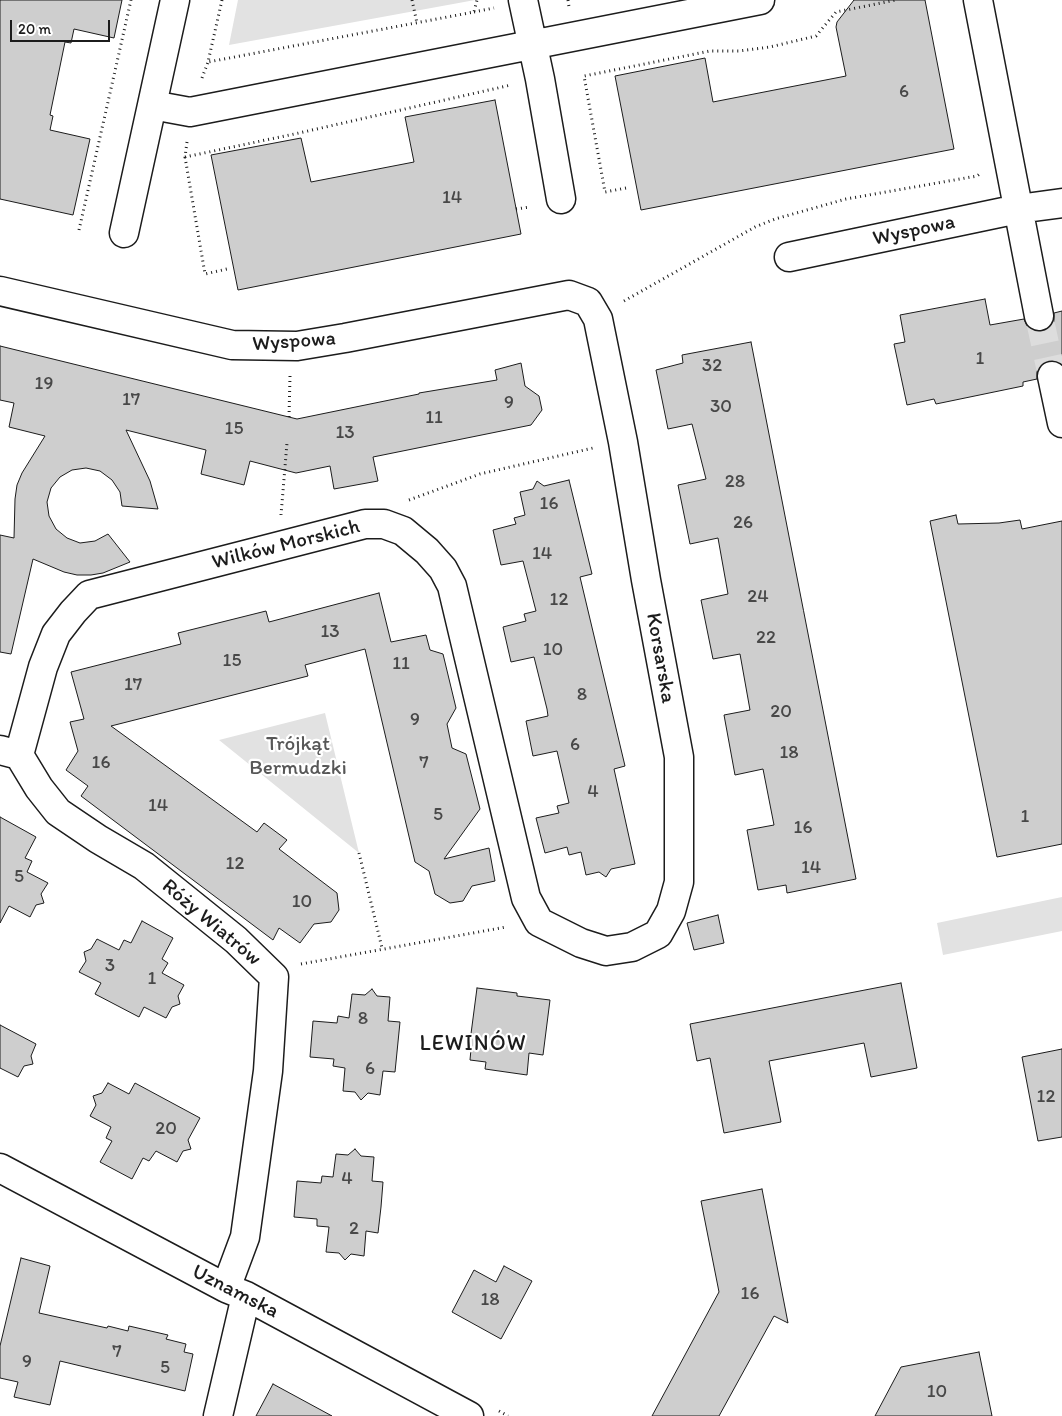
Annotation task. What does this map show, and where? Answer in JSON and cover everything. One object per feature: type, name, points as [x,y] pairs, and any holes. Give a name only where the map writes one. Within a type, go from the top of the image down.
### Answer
[{"type":"street","points":[[124,232],[176,0]]},
{"type":"street","points":[[524,0],[562,199]]},
{"type":"street","points":[[152,105],[190,112],[760,0]]},
{"type":"street","points":[[978,0],[1045,203],[1040,316]]},
{"type":"street","name":"Wyspowa","points":[[789,257],[1045,203]]},
{"type":"street","name":"Wyspowa","points":[[0,291],[232,345],[297,346],[569,295],[588,302]]},
{"type":"street","name":"Korsarska","points":[[539,922],[581,944],[606,951],[632,947],[658,934],[670,911],[679,882],[679,757],[646,580],[623,442],[598,319],[588,302]]},
{"type":"street","points":[[1052,376],[1062,423]]},
{"type":"street","name":"Wilków Morskich","points":[[10,753],[56,634],[89,595],[365,524],[384,524],[403,531],[427,551],[443,569],[452,586],[526,898],[539,922]]},
{"type":"street","name":"Róży Wiatrów","points":[[10,753],[58,812],[98,839],[144,866],[236,940],[274,977],[268,1071],[218,1416]]},
{"type":"street","name":"Uznamska","points":[[0,1168],[470,1416]]},
{"type":"path","points":[[79,230],[131,0]]},
{"type":"path","points":[[222,0],[208,62],[474,12],[477,0]]},
{"type":"path","points":[[412,0],[417,23]]},
{"type":"path","points":[[626,188],[605,192],[584,76],[710,51],[739,51],[770,47],[816,36],[836,12],[896,0]]},
{"type":"path","points":[[185,157],[205,274],[227,269]]},
{"type":"path","points":[[384,524],[395,505],[480,474],[623,442]]},
{"type":"path","points":[[278,547],[287,443]]},
{"type":"path","points":[[359,853],[382,948]]},
{"type":"path","points":[[274,977],[301,963],[539,922]]},
{"type":"green space","points":[[238,0],[475,0],[229,45]]},
{"type":"green space","name":"Trójkąt Bermudzki","points":[[325,713],[359,853],[219,740]]},
{"type":"green space","points":[[1062,897],[1062,931],[943,955],[937,923]]},
{"type":"building","points":[[0,0],[122,0],[114,38],[74,29],[71,43],[65,42],[50,115],[53,116],[50,130],[90,139],[73,215],[0,199]]},
{"type":"building","points":[[854,0],[925,0],[954,149],[641,210],[615,76],[705,58],[713,102],[846,76],[836,27],[837,22]]},
{"type":"building","points":[[495,100],[521,234],[238,290],[211,155],[301,138],[311,182],[414,162],[405,117]]},
{"type":"building","points":[[985,299],[990,325],[1024,319],[1027,326],[1033,331],[1042,331],[1050,327],[1054,322],[1054,313],[1062,311],[1062,364],[1056,361],[1049,361],[1042,364],[1037,371],[1037,379],[1023,382],[1023,386],[936,404],[934,399],[907,405],[894,344],[905,342],[900,315]]},
{"type":"building","points":[[751,342],[856,879],[787,893],[786,885],[758,890],[747,830],[774,825],[763,769],[735,775],[724,715],[750,710],[740,654],[713,659],[701,600],[728,594],[718,538],[690,544],[678,485],[706,479],[692,424],[668,429],[656,370],[683,363],[682,355]]},
{"type":"building","points":[[0,346],[297,419],[419,393],[497,380],[495,370],[521,363],[525,386],[539,396],[542,410],[531,425],[373,457],[378,481],[334,489],[330,466],[296,473],[250,461],[244,485],[201,474],[206,450],[126,430],[150,481],[158,509],[122,506],[120,492],[112,480],[100,471],[86,468],[72,470],[60,477],[51,488],[47,502],[49,516],[56,529],[67,538],[80,543],[95,541],[108,534],[130,562],[103,573],[77,575],[64,572],[33,559],[11,654],[0,652],[0,535],[14,538],[17,485],[22,473],[45,436],[9,427],[14,403],[0,400]]},
{"type":"building","points":[[569,480],[592,574],[580,577],[625,766],[614,769],[635,864],[611,869],[606,877],[599,872],[586,875],[581,852],[569,855],[567,847],[545,853],[536,818],[559,813],[557,806],[569,803],[557,751],[533,756],[526,721],[548,716],[547,709],[534,657],[511,662],[503,627],[526,621],[524,614],[536,611],[523,561],[501,565],[493,530],[516,524],[514,518],[525,515],[520,492],[533,489],[537,481],[544,486]]},
{"type":"building","points":[[956,515],[958,524],[999,523],[1020,520],[1022,529],[1062,521],[1062,844],[997,857],[930,521]]},
{"type":"building","points":[[379,593],[391,642],[426,635],[430,650],[443,654],[456,708],[447,724],[452,748],[466,754],[480,809],[444,859],[489,848],[495,881],[472,886],[463,901],[450,903],[435,894],[429,871],[415,862],[365,649],[305,665],[308,676],[111,726],[257,832],[264,823],[287,840],[279,849],[337,893],[339,910],[331,922],[314,924],[300,943],[279,928],[273,940],[81,796],[88,786],[66,770],[78,751],[70,722],[84,719],[71,672],[181,644],[178,633],[266,611],[269,622]]},
{"type":"building","points":[[0,817],[36,837],[25,858],[32,861],[27,872],[48,883],[41,894],[44,903],[36,905],[30,917],[9,906],[0,923]]},
{"type":"building","points":[[718,915],[724,943],[694,950],[687,923]]},
{"type":"building","points":[[142,921],[173,938],[162,959],[168,963],[162,973],[184,985],[178,996],[180,1004],[172,1007],[166,1018],[144,1007],[139,1017],[95,994],[101,983],[79,972],[86,961],[84,952],[91,949],[97,939],[119,950],[124,940],[131,943]]},
{"type":"building","points":[[901,983],[917,1068],[871,1077],[864,1043],[769,1061],[781,1122],[724,1133],[710,1058],[697,1061],[690,1024]]},
{"type":"building","points":[[477,988],[517,993],[517,996],[550,1000],[543,1055],[529,1053],[527,1075],[485,1069],[486,1062],[470,1060],[471,1049],[469,1049]]},
{"type":"building","points":[[372,989],[377,996],[390,997],[388,1021],[400,1022],[395,1072],[383,1071],[380,1095],[368,1093],[361,1100],[355,1092],[343,1091],[345,1068],[333,1066],[334,1059],[310,1057],[313,1021],[337,1023],[338,1016],[349,1018],[352,994],[365,995]]},
{"type":"building","points":[[0,1025],[36,1044],[31,1056],[33,1064],[24,1066],[18,1077],[0,1068]]},
{"type":"building","points":[[1062,1049],[1062,1137],[1038,1141],[1022,1057]]},
{"type":"building","points":[[108,1083],[129,1094],[135,1083],[200,1118],[188,1140],[191,1149],[183,1151],[177,1162],[156,1151],[149,1161],[143,1158],[132,1179],[100,1162],[112,1141],[106,1138],[111,1127],[90,1116],[96,1105],[93,1096],[102,1093]]},
{"type":"building","points":[[355,1149],[361,1156],[374,1157],[372,1181],[383,1182],[381,1207],[378,1233],[366,1231],[364,1256],[351,1254],[345,1260],[339,1253],[326,1252],[329,1227],[317,1226],[317,1219],[294,1217],[297,1181],[321,1183],[322,1176],[333,1177],[336,1154],[348,1155]]},
{"type":"building","points":[[762,1189],[788,1323],[774,1316],[719,1416],[652,1416],[719,1292],[701,1201]]},
{"type":"building","points":[[21,1258],[50,1266],[39,1313],[107,1328],[108,1326],[128,1331],[129,1326],[168,1335],[166,1339],[186,1344],[184,1352],[193,1354],[185,1391],[60,1361],[50,1405],[14,1397],[18,1382],[0,1378],[0,1346]]},
{"type":"building","points":[[504,1266],[532,1281],[501,1339],[452,1312],[474,1270],[496,1282]]},
{"type":"building","points":[[979,1352],[992,1416],[875,1416],[901,1367]]},
{"type":"building","points":[[273,1384],[332,1416],[256,1416]]},
{"type":"tunnel","points":[[1039,316],[1052,376]]},
{"type":"district","name":"LEWINÓW","points":[[473,1044]]}]
